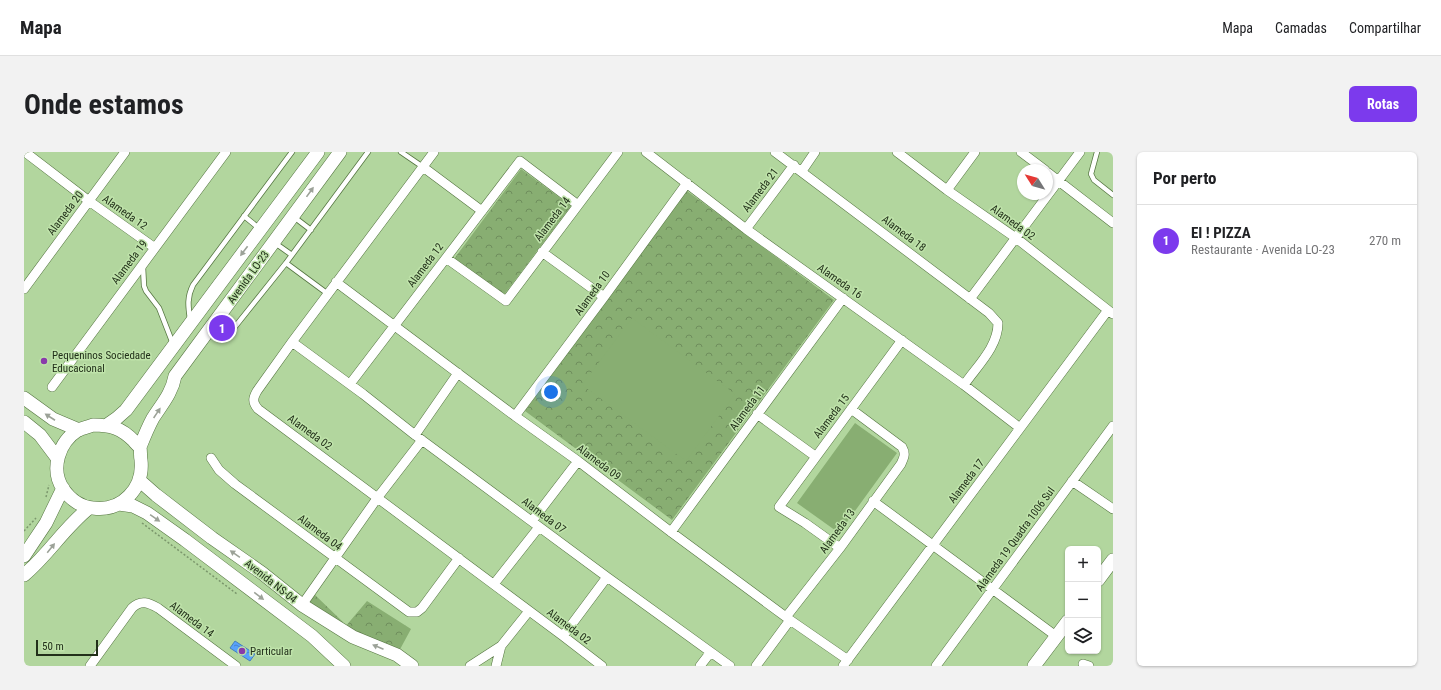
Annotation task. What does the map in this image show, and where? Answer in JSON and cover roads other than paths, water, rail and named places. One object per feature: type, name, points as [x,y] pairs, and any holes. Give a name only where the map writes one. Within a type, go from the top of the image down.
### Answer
[{"type":"street","name":"Alameda 12","points":[[25,152],[89,201],[155,248]]},
{"type":"street","name":"Alameda 20","points":[[24,289],[125,152]]},
{"type":"street","name":"Alameda 19","points":[[52,387],[226,152]]},
{"type":"street","name":"Avenida LO-23","points":[[107,425],[126,410],[318,152]]},
{"type":"street","name":"Avenida LO-23","points":[[140,447],[153,420],[168,397],[173,386],[175,376],[340,152]]},
{"type":"street","name":"Alameda 02","points":[[434,152],[292,342],[257,391],[254,398],[254,404],[258,409],[563,636],[598,665]]},
{"type":"street","name":"Alameda 14","points":[[446,258],[506,301],[618,152]]},
{"type":"street","name":"Alameda 16","points":[[646,152],[746,229],[964,385],[1020,428]]},
{"type":"street","name":"Alameda 18","points":[[775,152],[989,313],[998,323],[998,332],[994,344],[964,385]]},
{"type":"street","points":[[802,171],[815,152]]},
{"type":"street","name":"Alameda 02","points":[[897,152],[947,190],[1016,238],[1110,312]]},
{"type":"street","points":[[947,190],[975,152]]},
{"type":"street","points":[[1021,152],[1037,164]]},
{"type":"street","points":[[970,299],[1080,152]]},
{"type":"street","name":"Alameda 12","points":[[348,383],[395,325],[520,161],[578,205]]},
{"type":"street","name":"Alameda 21","points":[[746,229],[794,165]]},
{"type":"street","points":[[423,167],[482,211]]},
{"type":"street","points":[[1053,176],[1113,223]]},
{"type":"street","name":"Alameda 10","points":[[515,416],[687,183]]},
{"type":"street","points":[[542,252],[604,297]]},
{"type":"street","name":"Alameda 09","points":[[336,282],[788,618],[845,663]]},
{"type":"street","name":"Alameda 11","points":[[671,532],[843,298]]},
{"type":"street","name":"Alameda 17","points":[[845,663],[1020,428],[1110,312]]},
{"type":"street","name":"Alameda 15","points":[[840,548],[805,523],[779,507],[815,456],[902,340]]},
{"type":"street","name":"Alameda 07","points":[[292,342],[348,383],[418,438],[606,577],[730,666]]},
{"type":"street","points":[[302,605],[378,498],[418,438],[458,373]]},
{"type":"street","points":[[24,398],[53,419],[79,430]]},
{"type":"street","name":"Alameda 13","points":[[756,666],[788,618],[901,464],[904,457],[905,452],[902,447],[851,409]]},
{"type":"street","points":[[757,414],[815,456]]},
{"type":"street","points":[[24,422],[40,435],[58,459]]},
{"type":"street","points":[[93,425],[107,425],[128,435],[140,447],[142,468],[140,480],[131,494],[119,504],[109,508],[89,508],[74,500],[63,488],[58,474],[58,459],[62,447],[69,437],[79,430],[93,425]]},
{"type":"street","name":"Alameda 19 Quadra 1006 Sul","points":[[936,666],[1113,426]]},
{"type":"street","name":"Alameda 04","points":[[211,458],[219,470],[235,484],[403,609],[413,613],[422,608],[459,558]]},
{"type":"street","points":[[494,584],[578,461]]},
{"type":"street","name":"Avenida NS-04","points":[[140,480],[181,514],[262,573],[302,605],[353,637],[396,655],[412,666]]},
{"type":"street","points":[[1072,481],[1113,509]]},
{"type":"street","points":[[24,556],[46,523],[63,488]]},
{"type":"street","points":[[873,501],[1056,636]]},
{"type":"street","name":"Avenida NS-04","points":[[119,504],[133,506],[147,513],[185,540],[312,636],[344,666]]},
{"type":"street","points":[[24,575],[36,566],[75,519],[89,508]]},
{"type":"street","points":[[1101,576],[1113,560]]},
{"type":"street","points":[[563,636],[606,577]]},
{"type":"street","name":"Alameda 14","points":[[90,666],[132,608],[137,603],[144,602],[154,606],[236,666]]},
{"type":"street","points":[[470,666],[501,646],[529,611]]},
{"type":"street","points":[[1034,666],[1065,625]]},
{"type":"street","points":[[496,666],[501,646]]},
{"type":"street","points":[[700,666],[710,653]]},
{"type":"lane","points":[[191,323],[188,301],[189,293],[193,285],[292,152]]},
{"type":"lane","points":[[206,333],[222,335],[230,333],[286,264],[368,152]]},
{"type":"lane","points":[[401,152],[423,167]]},
{"type":"lane","points":[[1097,152],[1091,174],[1094,180],[1113,195]]},
{"type":"lane","points":[[244,216],[260,229]]},
{"type":"lane","points":[[292,216],[311,230]]},
{"type":"lane","points":[[273,242],[292,255]]},
{"type":"lane","points":[[143,264],[144,286],[159,308],[174,345]]},
{"type":"lane","points":[[286,264],[328,294]]},
{"type":"water","name":"Particular","points":[[235,641],[255,654],[250,661],[230,648]]},
{"type":"place","name":"EI ! PIZZA","points":[[222,328]]},
{"type":"place","name":"Pequeninos Sociedade Educacional","points":[[44,361]]},
{"type":"place","name":"Particular","points":[[242,651]]}]
